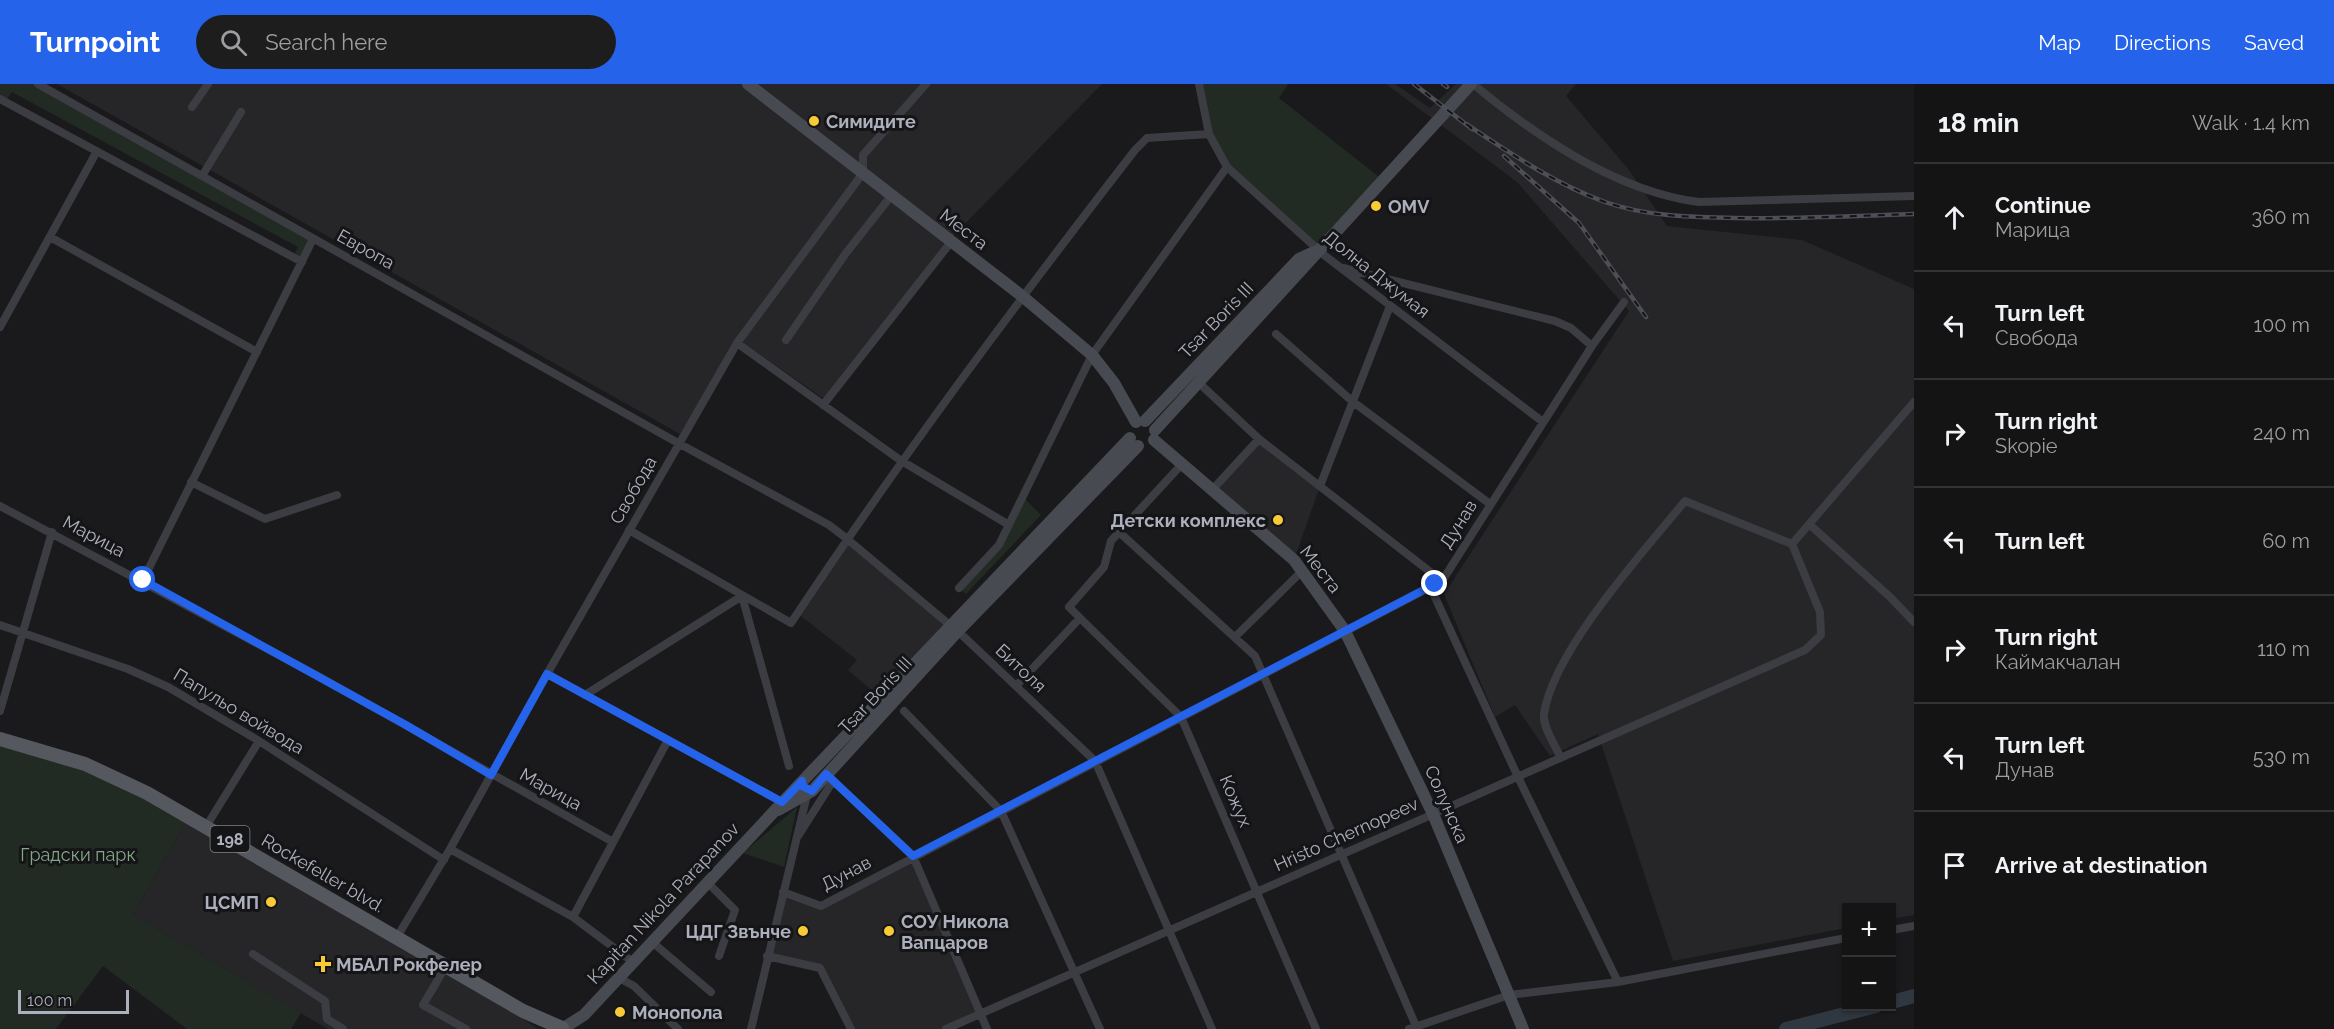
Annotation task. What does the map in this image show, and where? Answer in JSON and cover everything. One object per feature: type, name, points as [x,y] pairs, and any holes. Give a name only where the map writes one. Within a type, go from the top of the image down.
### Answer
[{"type":"main road","name":"Места","points":[[748,84],[1022,296],[1092,355],[1140,422],[1182,464],[1284,551],[1302,571],[1345,631]]},
{"type":"main road","name":"Tsar Boris III","points":[[1155,435],[1318,250],[1472,84]]},
{"type":"main road","name":"Tsar Boris III","points":[[1140,422],[1299,259],[1318,250]]},
{"type":"main road","points":[[1140,422],[1130,430],[1134,442],[1147,446],[1155,435]]},
{"type":"main road","name":"Tsar Boris III","points":[[802,781],[954,629],[1134,442]]},
{"type":"main road","name":"Tsar Boris III","points":[[809,793],[830,778],[954,629]]},
{"type":"main road","name":"Солунска","points":[[1345,631],[1432,814],[1523,1029]]},
{"type":"main road","name":"Rockefeller blvd.","points":[[0,739],[85,764],[147,793],[207,825],[397,937],[522,1011],[547,1029]]},
{"type":"main road","points":[[802,781],[802,786],[809,793]]},
{"type":"main road","name":"Kapitan Nikola Parapanov","points":[[567,1028],[584,1015],[802,781]]},
{"type":"main road","name":"Kapitan Nikola Parapanov","points":[[769,815],[809,793]]},
{"type":"main road","name":"Rockefeller blvd.","points":[[522,1011],[567,1028]]},
{"type":"street","name":"Европа","points":[[38,84],[678,443]]},
{"type":"street","points":[[192,107],[208,84]]},
{"type":"street","name":"Свобода","points":[[397,937],[444,860],[547,674],[737,343],[863,173],[863,155],[927,84]]},
{"type":"street","name":"Долна Джумая","points":[[1199,84],[1209,134],[1227,167],[1338,267],[1543,422]]},
{"type":"street","points":[[1472,84],[1512,116],[1567,151],[1605,172],[1675,200],[1699,202],[1914,196]]},
{"type":"street","points":[[0,99],[302,262]]},
{"type":"street","points":[[202,176],[241,112]]},
{"type":"street","points":[[629,530],[790,623],[900,460],[1022,296],[1147,138],[1209,134]]},
{"type":"street","points":[[0,327],[97,151]]},
{"type":"street","points":[[959,588],[999,545],[1092,355],[1227,167]]},
{"type":"street","points":[[786,340],[846,253],[891,196]]},
{"type":"street","points":[[50,237],[257,352]]},
{"type":"street","points":[[143,580],[313,238]]},
{"type":"street","points":[[823,405],[951,242]]},
{"type":"street","points":[[1338,267],[1555,321],[1571,328],[1592,346]]},
{"type":"street","name":"Дунав","points":[[783,892],[821,906],[1438,582],[1592,346],[1624,302]]},
{"type":"street","points":[[1320,486],[1390,306]]},
{"type":"street","points":[[1276,334],[1352,401],[1490,504]]},
{"type":"street","points":[[737,343],[900,460],[1009,525]]},
{"type":"street","points":[[1199,383],[1259,440],[1320,486],[1438,582],[1434,595],[1518,777],[1618,982]]},
{"type":"street","points":[[1560,757],[1543,716],[1554,681],[1611,590],[1685,501],[1792,543],[1914,402]]},
{"type":"street","points":[[1212,490],[1259,440]]},
{"type":"street","name":"Битоля","points":[[678,443],[829,525],[954,629],[1095,761],[1212,1029]]},
{"type":"street","points":[[1016,686],[1080,618],[1070,607],[1104,567],[1111,541],[1182,464]]},
{"type":"street","points":[[191,482],[265,519],[337,495]]},
{"type":"street","name":"Марица","points":[[0,506],[143,580],[612,842]]},
{"type":"street","points":[[1809,524],[1890,597],[1914,622]]},
{"type":"street","points":[[0,711],[25,632],[52,532]]},
{"type":"street","points":[[1119,532],[1255,656],[1341,855],[1412,1028],[1509,995],[1618,982],[1842,939]]},
{"type":"street","name":"Hristo Chernopeev","points":[[946,1029],[1805,650],[1821,635],[1820,612],[1792,543]]},
{"type":"street","points":[[1235,637],[1302,571]]},
{"type":"street","points":[[585,695],[742,596]]},
{"type":"street","points":[[742,596],[789,766]]},
{"type":"street","name":"Кожух","points":[[1080,618],[1181,717],[1316,1029]]},
{"type":"street","name":"Папульо войвода","points":[[0,625],[128,669],[168,687],[259,741],[444,860]]},
{"type":"street","points":[[547,674],[782,802]]},
{"type":"street","points":[[904,711],[1000,811],[1076,972],[1100,1029]]},
{"type":"street","points":[[573,917],[668,740]]},
{"type":"street","points":[[207,825],[259,741]]},
{"type":"street","points":[[795,841],[830,778],[913,856],[987,1029]]},
{"type":"street","name":"Tsar Boris III","points":[[751,1029],[795,841],[809,793]]},
{"type":"street","points":[[450,849],[573,917],[633,962]]},
{"type":"street","points":[[707,882],[735,910],[719,956]]},
{"type":"street","points":[[1896,929],[1914,926]]},
{"type":"street","points":[[652,942],[711,992]]},
{"type":"street","points":[[253,954],[325,1001],[327,1019],[343,1029]]},
{"type":"street","points":[[767,956],[820,968],[851,1029]]},
{"type":"street","points":[[446,966],[423,1005],[466,1029]]},
{"type":"street","points":[[619,978],[634,986],[678,1029]]},
{"type":"shaded area","points":[[57,84],[1102,84],[953,236],[824,399],[738,339],[680,434]]},
{"type":"shaded area","points":[[1386,84],[1395,84],[1430,108],[1456,84],[1576,84],[1566,96],[1629,170],[1667,226],[1802,240],[1914,289],[1914,915],[1896,918],[1896,903],[1842,903],[1842,929],[1673,961],[1598,734],[1550,756],[1515,705],[1495,717],[1444,594],[1629,311],[1517,182]]},
{"type":"shaded area","name":"Детски комплекс","points":[[1259,439],[1320,486],[1294,560],[1212,490]]},
{"type":"shaded area","points":[[846,538],[951,626],[881,698],[848,670],[857,660],[797,613]]},
{"type":"shaded area","name":"МБАЛ Рокфелер","points":[[187,820],[538,1029],[328,1029],[133,915]]},
{"type":"shaded area","name":"СОУ Никола Вапцаров","points":[[913,856],[980,1014],[946,1029],[851,1029],[820,968],[767,956],[783,892],[821,906]]},
{"type":"green space","points":[[0,84],[38,84],[313,239],[302,262],[293,257],[298,247],[12,92],[5,102],[0,99]]},
{"type":"green space","points":[[1199,84],[1288,84],[1279,98],[1383,180],[1318,250],[1217,153]]},
{"type":"green space","points":[[1023,497],[1041,515],[966,594],[959,588],[999,545]]},
{"type":"green space","name":"Градски парк","points":[[0,745],[93,774],[187,820],[133,915],[301,1013],[291,1029],[187,1029],[103,966],[56,1029],[0,1029]]},
{"type":"green space","points":[[797,807],[784,867],[743,853]]},
{"type":"waterway","points":[[1896,1001],[1914,996]]},
{"type":"waterway","points":[[1786,1029],[1856,1011]]},
{"type":"railway","points":[[1414,84],[1472,129]]},
{"type":"railway","points":[[1443,84],[1447,87]]},
{"type":"railway","points":[[1466,124],[1533,167],[1568,186],[1605,202],[1637,211],[1736,218],[1914,214]]},
{"type":"railway","points":[[1504,156],[1579,223],[1646,317]]},
{"type":"place","name":"Симидите","points":[[814,121]]},
{"type":"place","name":"OMV","points":[[1376,206]]},
{"type":"place","name":"Детски комплекс","points":[[1278,520]]},
{"type":"place","name":"ЦСМП","points":[[271,902]]},
{"type":"place","name":"ЦДГ Звънче","points":[[803,931]]},
{"type":"place","name":"СОУ Никола Вапцаров","points":[[889,931]]},
{"type":"place","name":"МБАЛ Рокфелер","points":[[323,964]]},
{"type":"place","name":"Монопола","points":[[620,1012]]},
{"type":"route","points":[[143,580],[406,725],[491,775],[547,674],[782,802],[802,781],[802,786],[812,791],[826,774],[913,856],[1435,584]]}]
